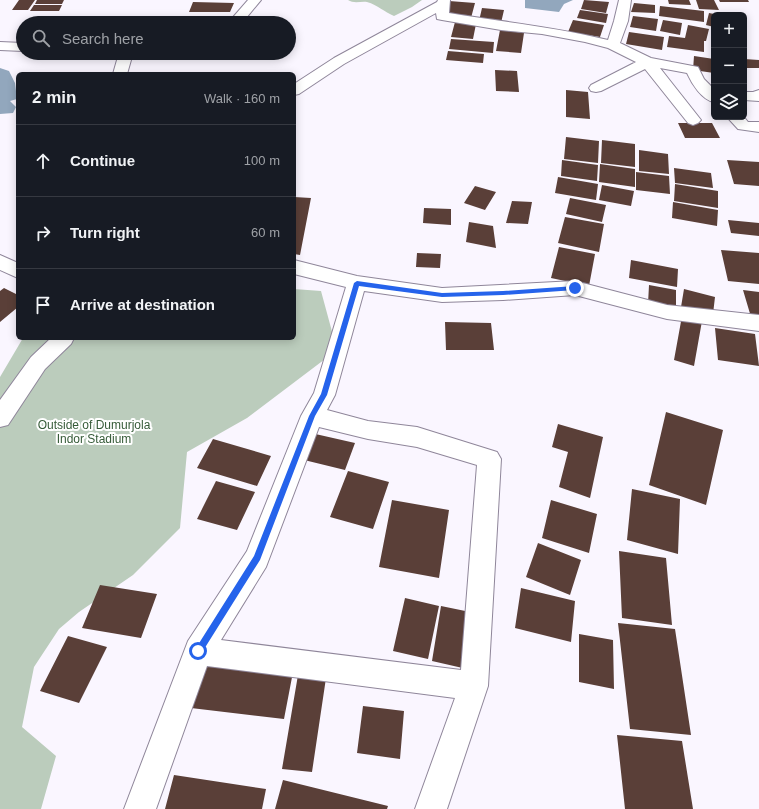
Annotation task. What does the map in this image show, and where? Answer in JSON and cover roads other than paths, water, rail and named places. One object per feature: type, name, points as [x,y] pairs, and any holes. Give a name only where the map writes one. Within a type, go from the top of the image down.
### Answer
[{"type":"street","points":[[241,16],[255,0]]},
{"type":"street","points":[[612,45],[621,21],[625,0]]},
{"type":"street","points":[[443,2],[442,16],[501,26],[542,30],[612,45],[647,62],[693,70],[698,81],[711,94]]},
{"type":"street","points":[[296,90],[339,61],[443,2]]},
{"type":"street","points":[[0,46],[16,47]]},
{"type":"street","points":[[121,72],[124,60]]},
{"type":"street","points":[[596,88],[647,62]]},
{"type":"street","points":[[647,62],[693,120]]},
{"type":"street","points":[[747,96],[758,97],[759,94]]},
{"type":"street","points":[[738,120],[744,126],[759,127]]},
{"type":"street","points":[[0,262],[16,270]]},
{"type":"street","points":[[296,268],[357,283],[442,295],[503,293],[575,288],[667,312],[759,323]]},
{"type":"street","points":[[140,809],[198,651],[257,558],[312,416],[324,395],[357,283]]},
{"type":"street","points":[[0,418],[38,363],[62,340]]},
{"type":"street","points":[[312,416],[368,430],[417,437],[489,459],[474,686],[431,809]]},
{"type":"street","points":[[198,651],[474,686]]},
{"type":"water","points":[[525,0],[573,0],[564,4],[559,12],[525,8]]},
{"type":"water","points":[[0,68],[9,71],[15,83],[16,99],[10,101],[16,107],[13,113],[0,114]]},
{"type":"park label","name":"Outside of Dumurjola Indor Stadium","points":[[94,432]]}]
